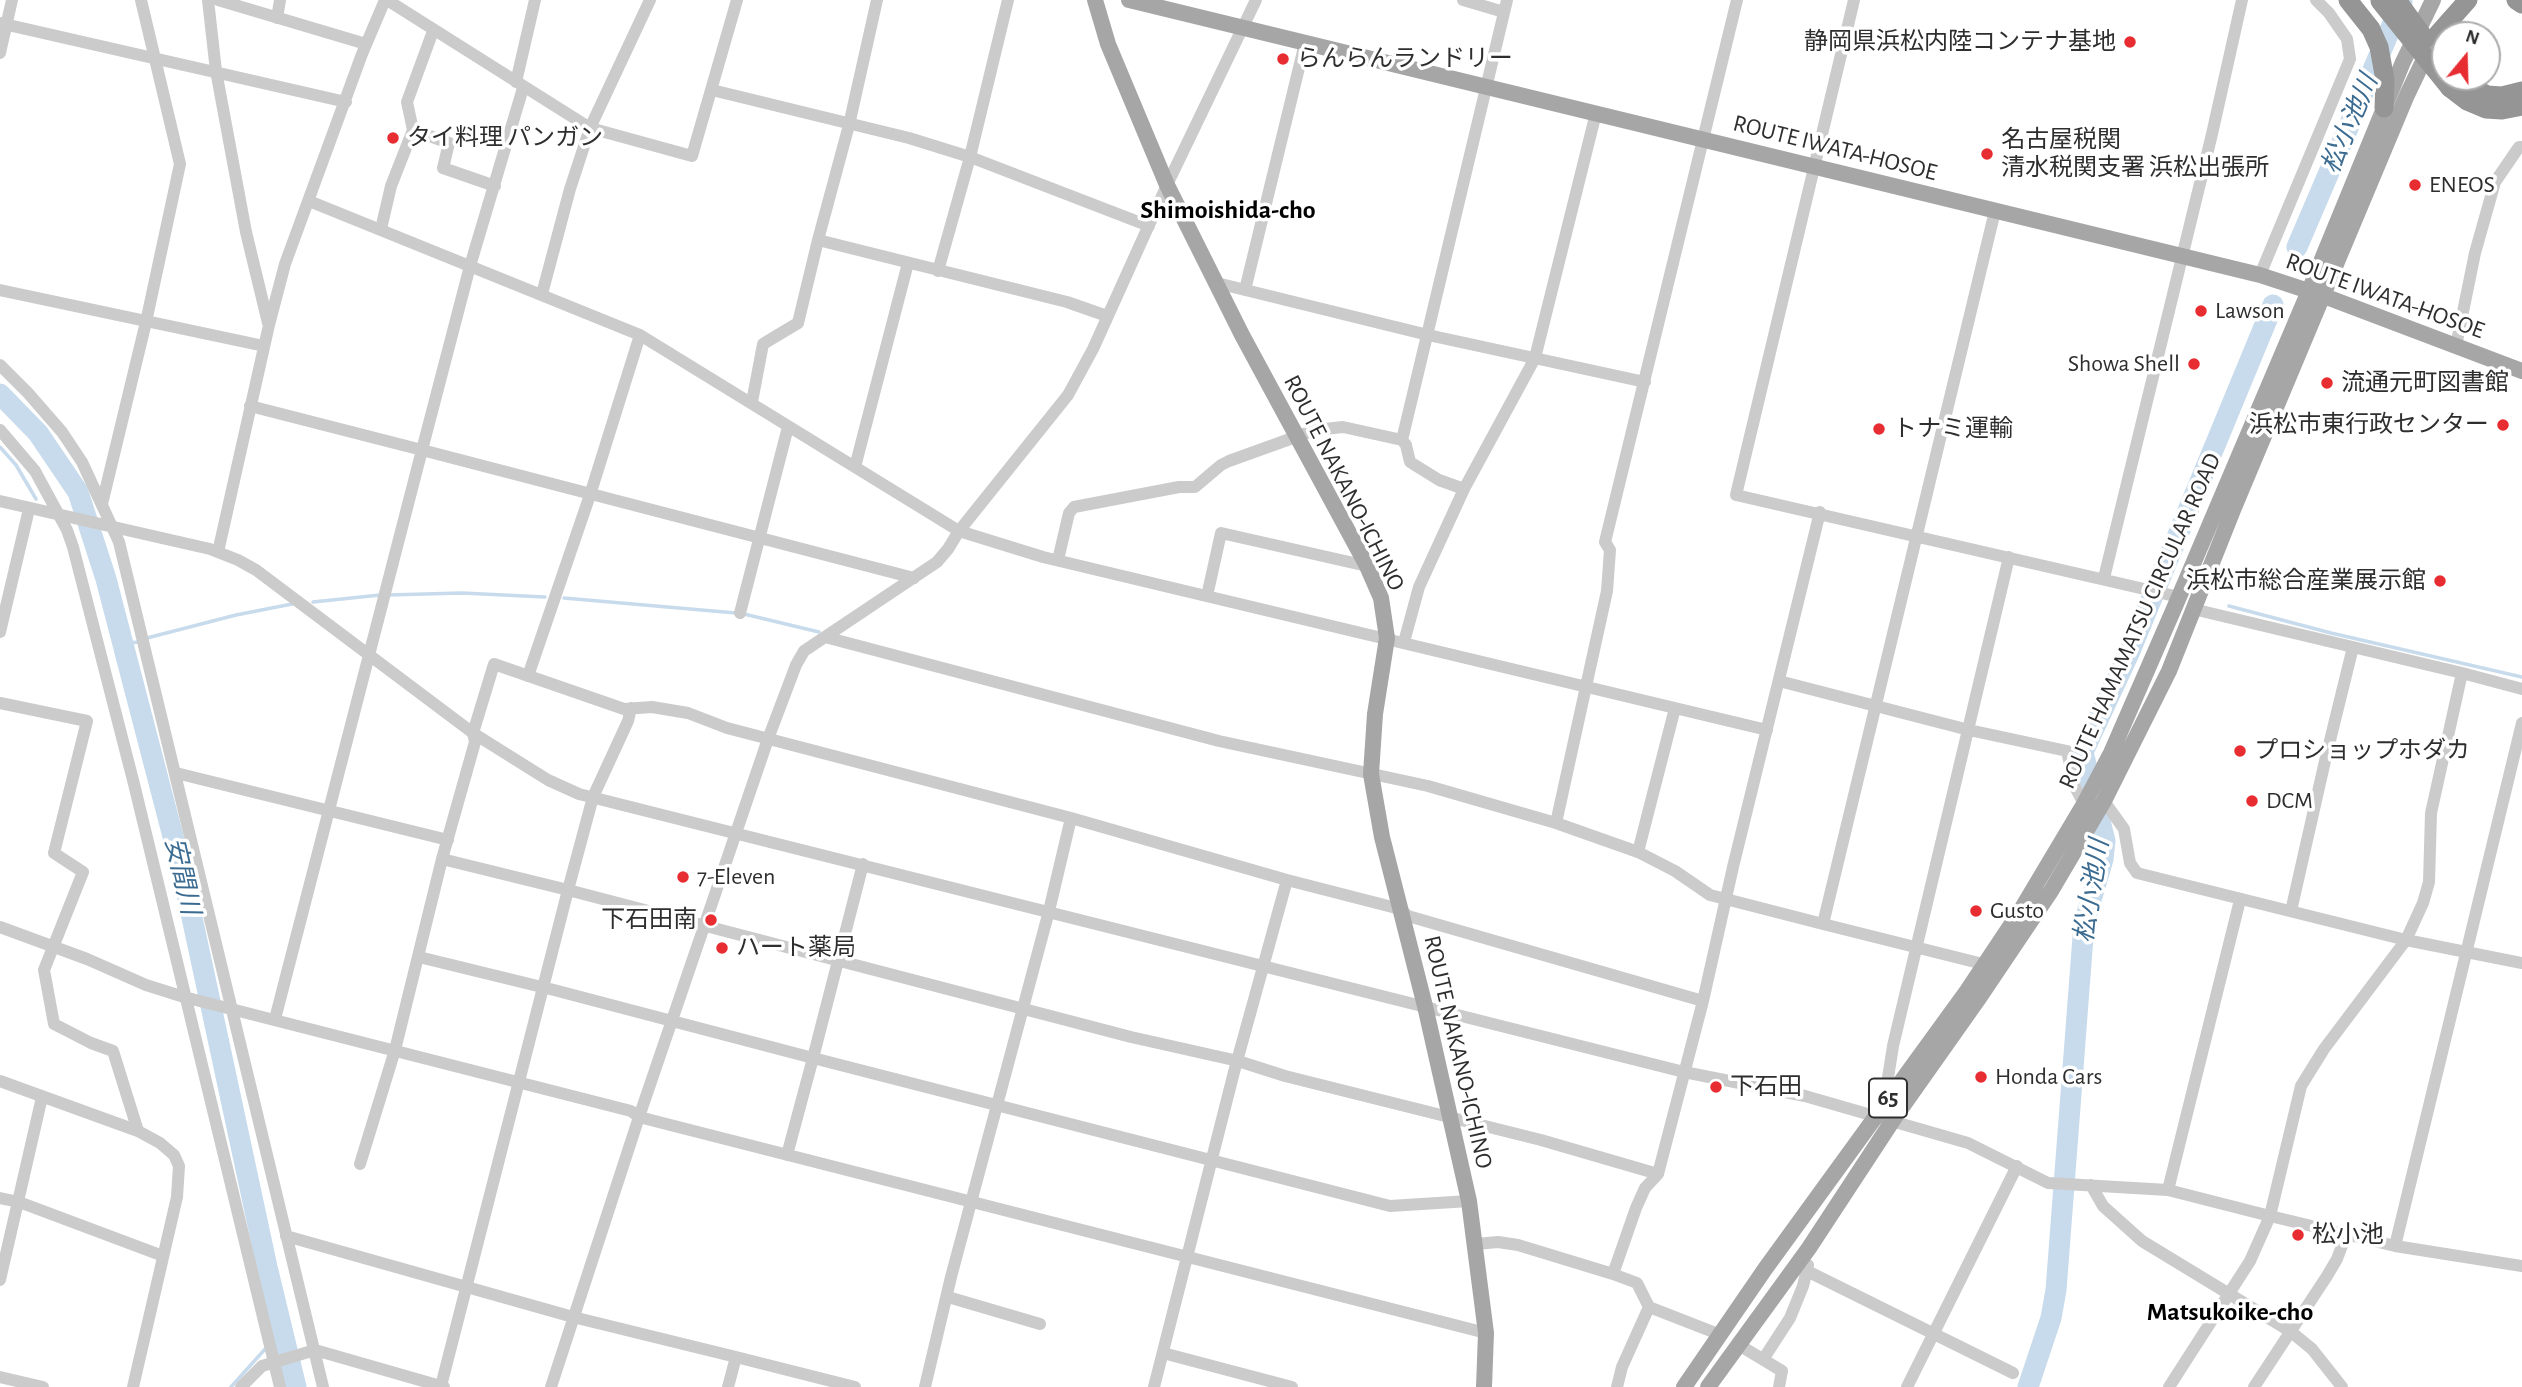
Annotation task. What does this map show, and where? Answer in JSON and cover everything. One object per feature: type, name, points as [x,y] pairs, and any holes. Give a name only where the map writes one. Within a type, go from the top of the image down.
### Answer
[{"type":"highway","points":[[2348,0],[2371,29],[2383,60],[2384,108]]},
{"type":"highway","points":[[2379,0],[2431,58]]},
{"type":"highway","points":[[2397,0],[2431,47]]},
{"type":"highway","points":[[2449,21],[2468,0]]},
{"type":"highway","points":[[2516,0],[2522,4]]},
{"type":"highway","points":[[2460,91],[2468,101],[2486,109],[2502,110],[2522,106]]},
{"type":"highway","points":[[2477,91],[2502,96],[2522,91]]},
{"type":"main road","name":"ROUTE NAKANO-ICHINO","points":[[1095,0],[1108,44],[1167,185],[1242,335],[1367,566],[1381,598],[1387,638],[1375,714],[1371,774],[1382,837],[1452,1118],[1469,1201],[1486,1333],[1484,1387]]},
{"type":"main road","name":"ROUTE IWATA-HOSOE","points":[[1129,0],[2260,275],[2522,371]]},
{"type":"main road","name":"ROUTE HAMAMATSU CIRCULAR ROAD","points":[[1709,1387],[1808,1248],[2051,891],[2104,801],[2169,671],[2316,294],[2384,108],[2433,0]]},
{"type":"main road","name":"ROUTE HAMAMATSU CIRCULAR ROAD","points":[[2444,21],[2455,0]]},
{"type":"main road","name":"ROUTE HAMAMATSU CIRCULAR ROAD","points":[[1684,1387],[1765,1269],[1967,991],[2019,913],[2084,804],[2111,753],[2174,596],[2431,46]]},
{"type":"street","points":[[0,53],[3,23],[12,0]]},
{"type":"street","points":[[109,526],[102,502],[146,322],[180,164],[141,0]]},
{"type":"street","points":[[208,0],[216,71],[246,232],[269,325]]},
{"type":"street","points":[[218,0],[366,44]]},
{"type":"street","points":[[276,18],[280,0]]},
{"type":"street","points":[[218,552],[285,264],[366,44],[386,0],[590,128],[692,156],[737,0]]},
{"type":"street","points":[[275,1019],[470,266],[495,186],[519,85],[535,0]]},
{"type":"street","points":[[542,294],[570,189],[590,128],[650,0]]},
{"type":"street","points":[[752,402],[763,344],[798,323],[849,125],[877,0]]},
{"type":"street","points":[[938,271],[970,157],[1008,0]]},
{"type":"street","points":[[551,1387],[704,925],[768,738],[796,666],[804,651],[937,562],[1069,395],[1256,0]]},
{"type":"street","points":[[1402,440],[1506,6],[1462,0]]},
{"type":"street","points":[[1556,823],[1607,591],[1610,550],[1605,542],[1737,0]]},
{"type":"street","points":[[1854,0],[1736,495],[1820,512],[2174,596]]},
{"type":"street","points":[[2104,578],[2242,0]]},
{"type":"street","points":[[2260,275],[2350,59],[2347,39],[2316,0]]},
{"type":"street","points":[[3,23],[346,102]]},
{"type":"street","points":[[381,229],[391,186],[412,130],[407,102],[433,31]]},
{"type":"street","points":[[1245,290],[1305,43]]},
{"type":"street","points":[[712,90],[909,138],[970,157],[1149,226]]},
{"type":"street","points":[[1404,642],[1419,587],[1464,489],[1535,358],[1596,113]]},
{"type":"street","points":[[412,130],[449,143],[443,168],[495,186]]},
{"type":"street","points":[[2456,346],[2495,182],[2519,147],[2522,147]]},
{"type":"street","points":[[309,201],[640,335],[959,531],[1058,560],[1767,730]]},
{"type":"street","points":[[1824,924],[1995,211]]},
{"type":"street","points":[[818,240],[1067,302],[1107,316]]},
{"type":"street","points":[[855,467],[908,263]]},
{"type":"street","points":[[1217,283],[1428,335],[1645,383]]},
{"type":"street","points":[[0,290],[264,346]]},
{"type":"street","points":[[528,676],[590,495],[640,335]]},
{"type":"street","points":[[0,365],[53,422],[82,461],[109,526],[119,542],[323,1387]]},
{"type":"street","points":[[250,406],[914,578]]},
{"type":"street","points":[[740,613],[788,427]]},
{"type":"street","points":[[1058,560],[1069,513],[1074,508],[1179,487],[1195,487],[1221,465],[1315,430],[1343,428],[1402,440],[1410,462],[1439,480],[1464,489]]},
{"type":"street","points":[[0,430],[35,471],[67,530],[73,547],[134,784],[280,1387]]},
{"type":"street","points":[[0,501],[218,552],[256,570],[473,733],[548,780],[593,797],[1684,1072],[1805,1096],[1968,1143],[2048,1183],[2168,1190],[2395,1246],[2522,1266]]},
{"type":"street","points":[[0,632],[29,509]]},
{"type":"street","points":[[1613,1274],[1645,1188],[1658,1174],[1703,1000],[1820,512]]},
{"type":"street","points":[[1207,596],[1221,533],[1367,566]]},
{"type":"street","points":[[1889,1096],[1887,1084],[1893,1046],[2009,557]]},
{"type":"street","points":[[2193,609],[2522,689]]},
{"type":"street","points":[[825,637],[1219,741],[1428,786],[1556,823],[1639,852],[1675,871],[1710,895],[1983,964]]},
{"type":"street","points":[[2291,911],[2353,647]]},
{"type":"street","points":[[360,1164],[395,1050],[442,859],[475,742],[473,733],[494,664],[624,709],[652,707],[688,713],[727,728],[1071,818],[1287,880],[1400,909],[1408,916],[1703,1000]]},
{"type":"street","points":[[2169,1387],[2250,1261],[2270,1216],[2301,1086],[2323,1049],[2406,940],[2429,882],[2431,813],[2462,673]]},
{"type":"street","points":[[1779,681],[1969,730],[2067,751],[2074,787],[2084,804]]},
{"type":"street","points":[[0,703],[87,721],[54,853],[83,872],[44,970],[54,1024],[90,1043],[113,1051],[138,1131]]},
{"type":"street","points":[[241,1387],[262,1366],[313,1350],[442,1386],[593,797],[628,722],[631,708]]},
{"type":"street","points":[[1639,852],[1675,708]]},
{"type":"street","points":[[2395,1246],[2522,723]]},
{"type":"street","points":[[176,773],[448,840]]},
{"type":"street","points":[[2104,801],[2124,829],[2130,863],[2137,873],[2406,940],[2522,963]]},
{"type":"street","points":[[925,1387],[951,1277],[1049,911],[1071,818]]},
{"type":"street","points":[[442,859],[1131,1037],[1238,1061],[1285,1076],[1541,1140],[1658,1174]]},
{"type":"street","points":[[787,1155],[863,864]]},
{"type":"street","points":[[1154,1387],[1287,880]]},
{"type":"street","points":[[2168,1190],[2240,900]]},
{"type":"street","points":[[0,927],[146,985],[186,997],[631,1111],[639,1117],[1486,1333]]},
{"type":"street","points":[[419,957],[1390,1206],[1469,1201]]},
{"type":"street","points":[[0,1081],[138,1131],[160,1143],[174,1155],[179,1166],[177,1197],[132,1387]]},
{"type":"street","points":[[0,1280],[41,1097]]},
{"type":"street","points":[[1907,1387],[2017,1166]]},
{"type":"street","points":[[2091,1185],[2103,1206],[2142,1241],[2290,1331],[2312,1349],[2342,1387]]},
{"type":"street","points":[[0,1198],[19,1202],[163,1256]]},
{"type":"street","points":[[2255,1387],[2337,1259],[2346,1235]]},
{"type":"street","points":[[286,1236],[573,1317],[855,1387]]},
{"type":"street","points":[[1476,1244],[1498,1242],[1518,1245],[1613,1274],[1637,1283],[1649,1307],[1721,1335]]},
{"type":"street","points":[[1763,1358],[1790,1318],[1807,1271],[1808,1248]]},
{"type":"street","points":[[1807,1271],[2013,1373]]},
{"type":"street","points":[[948,1297],[1040,1324]]},
{"type":"street","points":[[1617,1387],[1622,1367],[1649,1307]]},
{"type":"street","points":[[1739,1345],[1782,1371],[1779,1387]]},
{"type":"street","points":[[1163,1353],[1292,1387]]},
{"type":"street","points":[[728,1387],[736,1357]]},
{"type":"street","points":[[0,1377],[43,1387]]},
{"type":"waterway","name":"松小池川","points":[[2297,247],[2402,2]]},
{"type":"waterway","name":"松小池川","points":[[2028,1387],[2051,1318],[2056,1290],[2084,924],[2103,859],[2105,841],[2083,752],[2130,651],[2273,305]]},
{"type":"waterway","name":"安間川","points":[[0,394],[38,433],[78,492],[106,579],[182,871],[267,1267],[296,1387]]},
{"type":"waterway","points":[[0,447],[16,465],[36,499]]},
{"type":"waterway","points":[[388,595],[462,593],[545,597]]},
{"type":"waterway","points":[[313,602],[380,595]]},
{"type":"waterway","points":[[564,598],[736,613]]},
{"type":"waterway","points":[[147,638],[292,604]]},
{"type":"waterway","points":[[2229,606],[2331,633],[2522,677]]},
{"type":"waterway","points":[[744,614],[819,632]]},
{"type":"waterway","points":[[124,644],[138,642]]},
{"type":"waterway","points":[[273,1339],[282,1327]]},
{"type":"waterway","points":[[231,1387],[266,1348]]},
{"type":"place","name":"静岡県浜松内陸コンテナ基地","points":[[2130,42]]},
{"type":"place","name":"らんらんランドリー","points":[[1283,59]]},
{"type":"place","name":"タイ料理 パンガン","points":[[393,138]]},
{"type":"place","name":"名古屋税関 清水税関支署 浜松出張所","points":[[1987,154]]},
{"type":"place","name":"ENEOS","points":[[2415,185]]},
{"type":"place","name":"Lawson","points":[[2201,311]]},
{"type":"place","name":"Showa Shell","points":[[2194,364]]},
{"type":"place","name":"流通元町図書館","points":[[2327,383]]},
{"type":"place","name":"浜松市東行政センター","points":[[2503,425]]},
{"type":"place","name":"トナミ運輸","points":[[1879,429]]},
{"type":"place","name":"浜松市総合産業展示館","points":[[2440,581]]},
{"type":"place","name":"プロショップホダカ","points":[[2240,751]]},
{"type":"place","name":"DCM","points":[[2252,801]]},
{"type":"place","name":"7-Eleven","points":[[683,877]]},
{"type":"place","name":"Gusto","points":[[1976,911]]},
{"type":"place","name":"下石田南","points":[[711,920]]},
{"type":"place","name":"ハート薬局","points":[[722,948]]},
{"type":"place","name":"Honda Cars","points":[[1981,1077]]},
{"type":"place","name":"下石田","points":[[1716,1087]]},
{"type":"place","name":"松小池","points":[[2298,1235]]},
{"type":"district","name":"Shimoishida-cho","points":[[1228,210]]},
{"type":"district","name":"Matsukoike-cho","points":[[2230,1312]]}]
